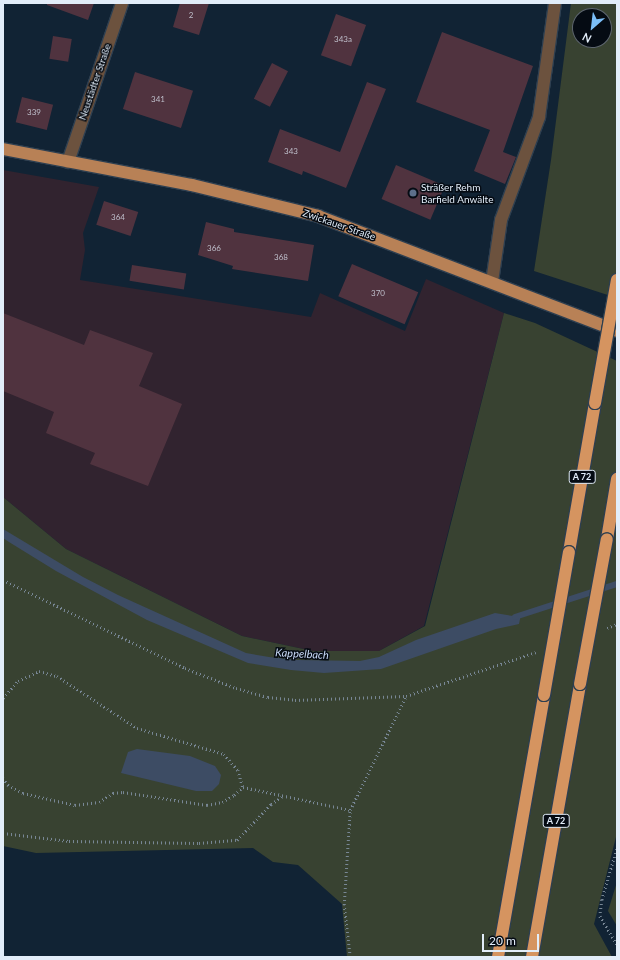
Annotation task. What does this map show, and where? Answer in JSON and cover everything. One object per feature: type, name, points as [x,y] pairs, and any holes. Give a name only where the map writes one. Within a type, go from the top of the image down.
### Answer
[{"type":"highway","name":"A 72","points":[[498,957],[617,280]]},
{"type":"highway","name":"A 72","points":[[532,957],[617,479]]},
{"type":"main road","name":"Zwickauer Straße","points":[[3,149],[192,185],[318,216],[617,331]]},
{"type":"street","name":"Neustädter Straße","points":[[68,162],[122,3]]},
{"type":"street","points":[[492,282],[501,220],[539,117],[555,3]]},
{"type":"path","points":[[3,580],[185,668],[236,688],[268,697],[295,700],[406,696],[542,650]]},
{"type":"path","points":[[602,629],[617,624]]},
{"type":"path","points":[[3,698],[18,681],[39,670],[57,676],[137,728],[224,754],[238,770],[243,787]]},
{"type":"path","points":[[350,957],[344,906],[350,810],[406,696]]},
{"type":"path","points":[[3,778],[8,785],[23,793],[75,805],[99,802],[113,793],[123,792],[207,805],[222,802],[234,795],[243,787]]},
{"type":"path","points":[[243,787],[350,810]]},
{"type":"path","points":[[3,833],[69,841],[199,843],[237,840],[271,804],[283,796]]},
{"type":"path","points":[[617,848],[602,900],[600,916],[617,944]]},
{"type":"shaded area","points":[[3,170],[99,187],[83,233],[85,250],[80,280],[311,317],[320,293],[405,331],[426,279],[504,313],[424,626],[379,651],[313,651],[242,636],[66,549],[3,497]]},
{"type":"green space","points":[[571,3],[617,3],[617,298],[534,271],[551,160]]},
{"type":"green space","points":[[504,313],[535,323],[617,361],[617,833],[594,924],[612,957],[347,957],[342,904],[298,865],[273,862],[253,848],[36,853],[3,846],[3,497],[66,549],[242,636],[313,651],[379,651],[425,626]]},
{"type":"green space","points":[[617,882],[617,926],[608,911]]},
{"type":"water","points":[[3,529],[83,577],[118,595],[246,653],[269,657],[298,660],[360,661],[379,657],[416,640],[495,613],[513,616],[521,614],[519,624],[496,629],[381,669],[324,673],[291,670],[248,663],[147,620],[56,571],[3,538]]},
{"type":"water","points":[[137,749],[190,756],[215,766],[221,775],[219,784],[212,791],[196,791],[121,773],[128,752]]},
{"type":"building","points":[[47,3],[94,3],[88,20],[47,5]]},
{"type":"building","points":[[180,3],[209,3],[199,35],[173,27]]},
{"type":"building","points":[[336,14],[366,25],[351,66],[321,55]]},
{"type":"building","points":[[442,32],[533,66],[503,152],[516,157],[505,184],[474,171],[490,130],[416,102]]},
{"type":"building","points":[[53,36],[72,39],[68,62],[49,59]]},
{"type":"building","points":[[272,63],[288,71],[270,107],[254,99]]},
{"type":"building","points":[[135,72],[193,91],[181,128],[123,109]]},
{"type":"building","points":[[367,82],[386,89],[346,188],[303,171],[302,175],[268,162],[280,129],[340,152]]},
{"type":"building","points":[[22,97],[53,105],[47,130],[16,122]]},
{"type":"building","name":"Sträßer Rehm Barfield Anwälte","points":[[396,165],[445,186],[430,220],[382,199]]},
{"type":"building","points":[[104,201],[138,212],[131,236],[96,225]]},
{"type":"building","points":[[206,222],[234,229],[234,232],[314,245],[308,281],[232,269],[233,266],[198,255]]},
{"type":"building","points":[[352,264],[418,292],[405,324],[338,296]]},
{"type":"building","points":[[132,265],[186,274],[184,289],[129,281]]},
{"type":"building","points":[[3,313],[84,345],[90,330],[153,353],[139,386],[182,404],[148,486],[90,464],[95,453],[46,433],[54,412],[3,391]]},
{"type":"waterway","name":"Kappelbach","points":[[515,617],[617,584]]},
{"type":"place","name":"Sträßer Rehm Barfield Anwälte","points":[[413,193]]}]
